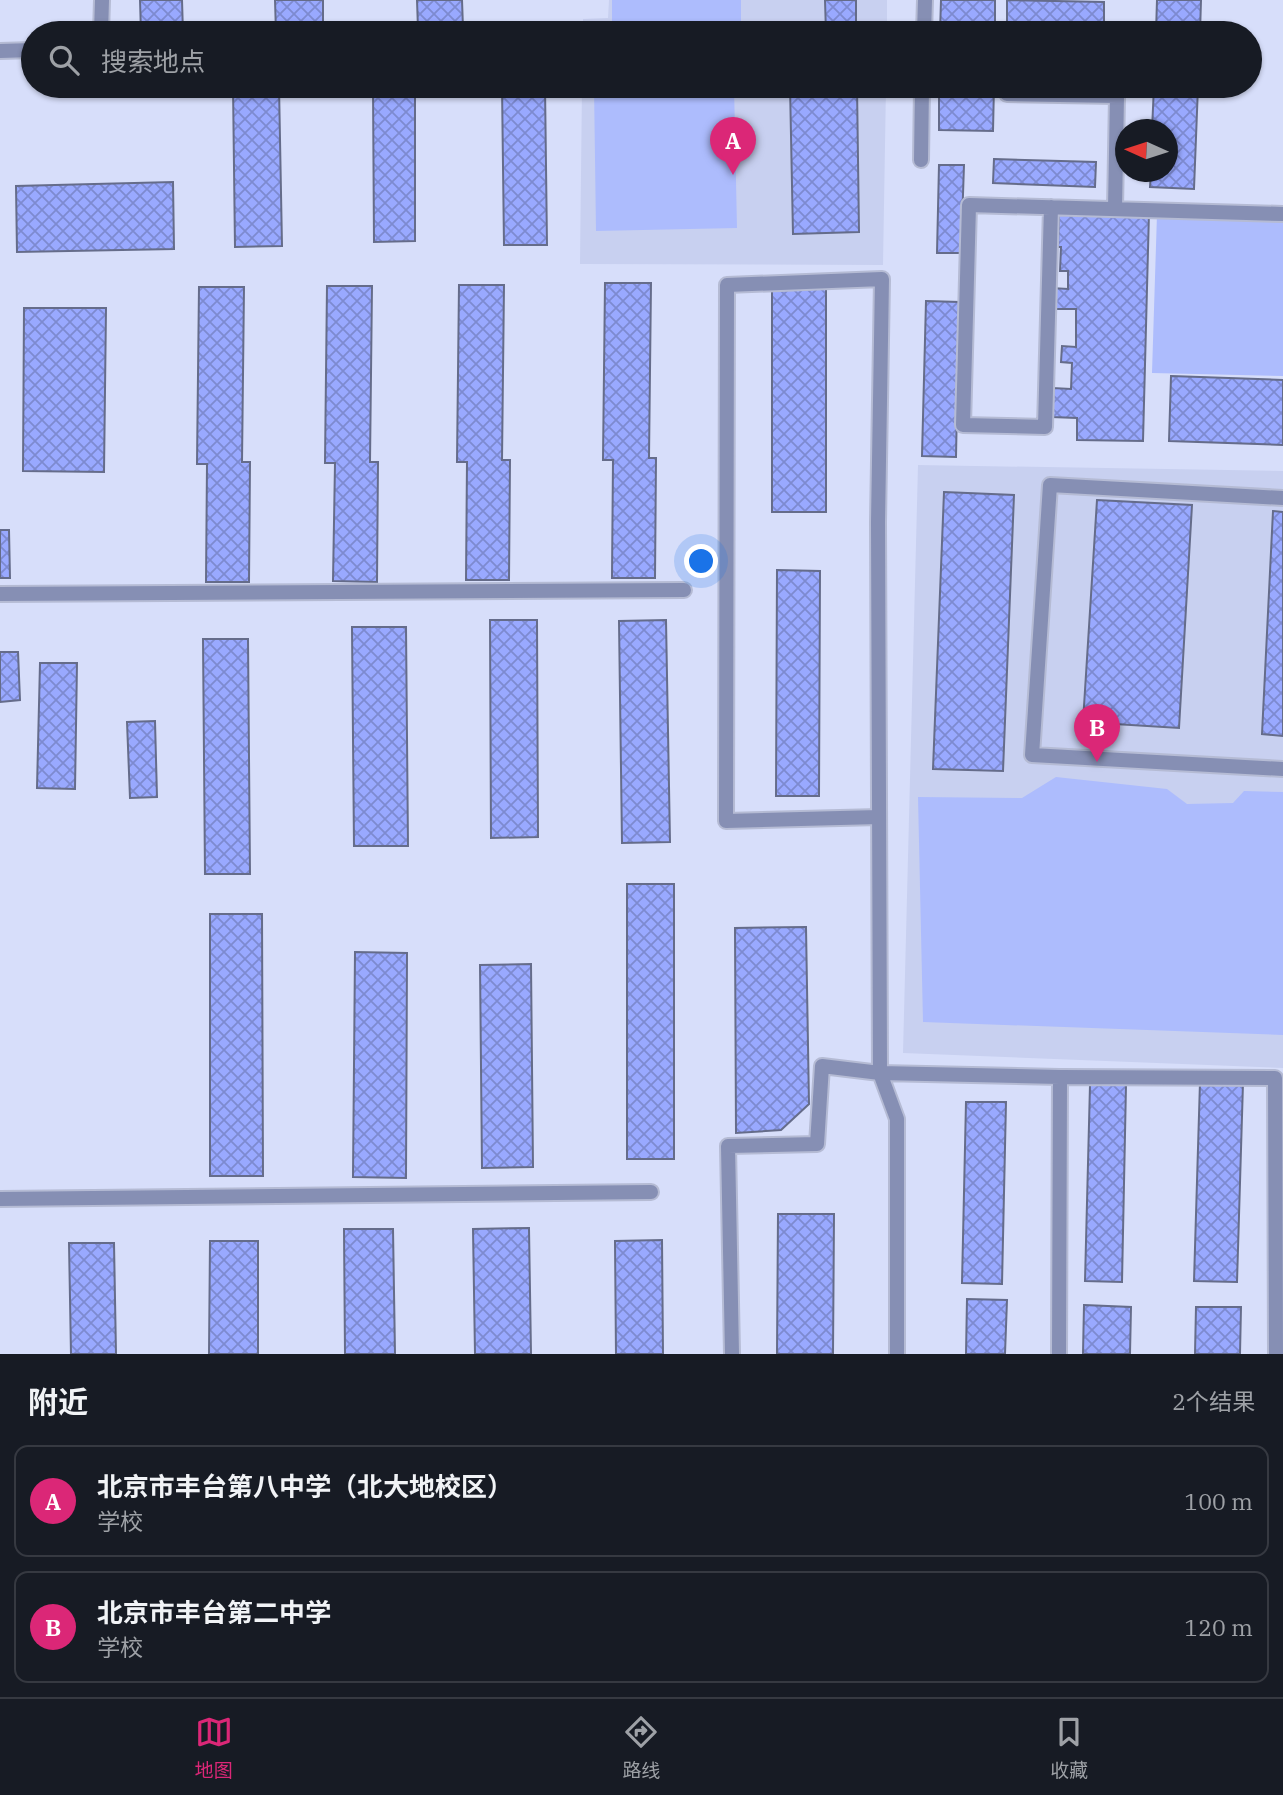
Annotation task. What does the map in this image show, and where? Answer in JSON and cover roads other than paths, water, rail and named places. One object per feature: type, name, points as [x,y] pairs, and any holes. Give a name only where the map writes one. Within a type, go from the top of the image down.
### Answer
[{"type":"street","points":[[101,21],[102,0]]},
{"type":"street","points":[[924,21],[925,0]]},
{"type":"street","points":[[0,51],[21,50]]},
{"type":"street","points":[[921,160],[922,98]]},
{"type":"street","points":[[1115,209],[1117,98]]},
{"type":"street","points":[[1051,207],[1045,427],[964,425],[969,205],[1051,207],[1283,214]]},
{"type":"street","points":[[879,817],[726,821],[727,285],[882,279],[878,522],[880,1073],[897,1119],[897,1354]]},
{"type":"street","points":[[1283,498],[1050,485],[1032,755],[1283,769]]},
{"type":"street","points":[[0,594],[684,590]]},
{"type":"street","points":[[732,1354],[728,1146],[817,1144],[822,1066],[880,1073],[1275,1078],[1276,1354]]},
{"type":"street","points":[[1059,1354],[1060,1077]]},
{"type":"street","points":[[0,1199],[651,1192]]},
{"type":"place","name":"北京市丰台第八中学（北大地校区）","points":[[733,175]]},
{"type":"place","name":"北京市丰台第二中学","points":[[1097,762]]}]
